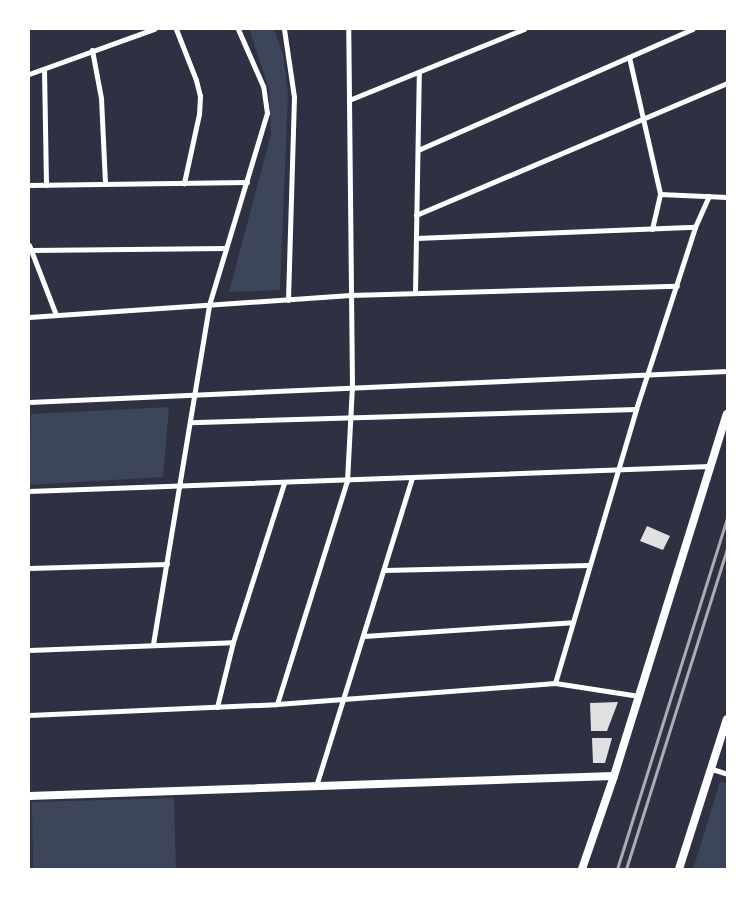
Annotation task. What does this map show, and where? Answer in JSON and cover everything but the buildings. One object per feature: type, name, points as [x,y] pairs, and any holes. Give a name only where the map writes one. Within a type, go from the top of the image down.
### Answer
[{"type":"street","points":[[29,74],[154,29]]},
{"type":"street","points":[[176,29],[196,80],[200,96],[199,114],[184,183]]},
{"type":"street","points":[[153,644],[209,305],[268,113],[263,86],[238,29]]},
{"type":"street","points":[[284,29],[294,97],[288,300]]},
{"type":"street","points":[[277,704],[348,481],[352,386],[348,29]]},
{"type":"street","points":[[349,100],[524,29]]},
{"type":"street","points":[[418,150],[692,29]]},
{"type":"street","points":[[92,50],[101,106],[105,184]]},
{"type":"street","points":[[629,57],[660,194],[652,228]]},
{"type":"street","points":[[44,68],[46,185]]},
{"type":"street","points":[[415,293],[419,72]]},
{"type":"street","points":[[416,215],[727,82]]},
{"type":"street","points":[[29,185],[247,182]]},
{"type":"street","points":[[660,194],[727,197]]},
{"type":"street","points":[[555,683],[636,410],[695,227],[709,196]]},
{"type":"street","points":[[416,238],[695,227]]},
{"type":"street","points":[[56,315],[30,248],[226,248]]},
{"type":"street","points":[[29,317],[350,296],[677,286]]},
{"type":"street","points":[[29,402],[352,386],[727,371]]},
{"type":"street","points":[[190,422],[636,410]]},
{"type":"street","points":[[582,869],[614,776],[727,414]]},
{"type":"street","points":[[29,491],[348,481],[710,466]]},
{"type":"street","points":[[316,786],[385,570],[412,478]]},
{"type":"street","points":[[218,707],[233,642],[284,483]]},
{"type":"street","points":[[29,568],[167,564]]},
{"type":"street","points":[[385,570],[589,565]]},
{"type":"street","points":[[364,636],[573,622]]},
{"type":"street","points":[[29,650],[233,642]]},
{"type":"street","points":[[29,715],[277,704],[555,683],[639,696]]},
{"type":"street","points":[[679,869],[727,718]]},
{"type":"street","points":[[712,769],[727,774]]},
{"type":"street","points":[[29,796],[614,776]]},
{"type":"shaded area","points":[[249,29],[274,29],[283,54],[288,93],[280,290],[229,292],[271,134],[269,89]]},
{"type":"shaded area","points":[[169,407],[163,477],[29,485],[31,414]]},
{"type":"shaded area","points":[[720,782],[727,783],[727,869],[693,869]]},
{"type":"shaded area","points":[[174,798],[176,869],[33,869],[32,802]]},
{"type":"railway","points":[[617,869],[727,517]]},
{"type":"railway","points":[[626,869],[727,549]]}]
